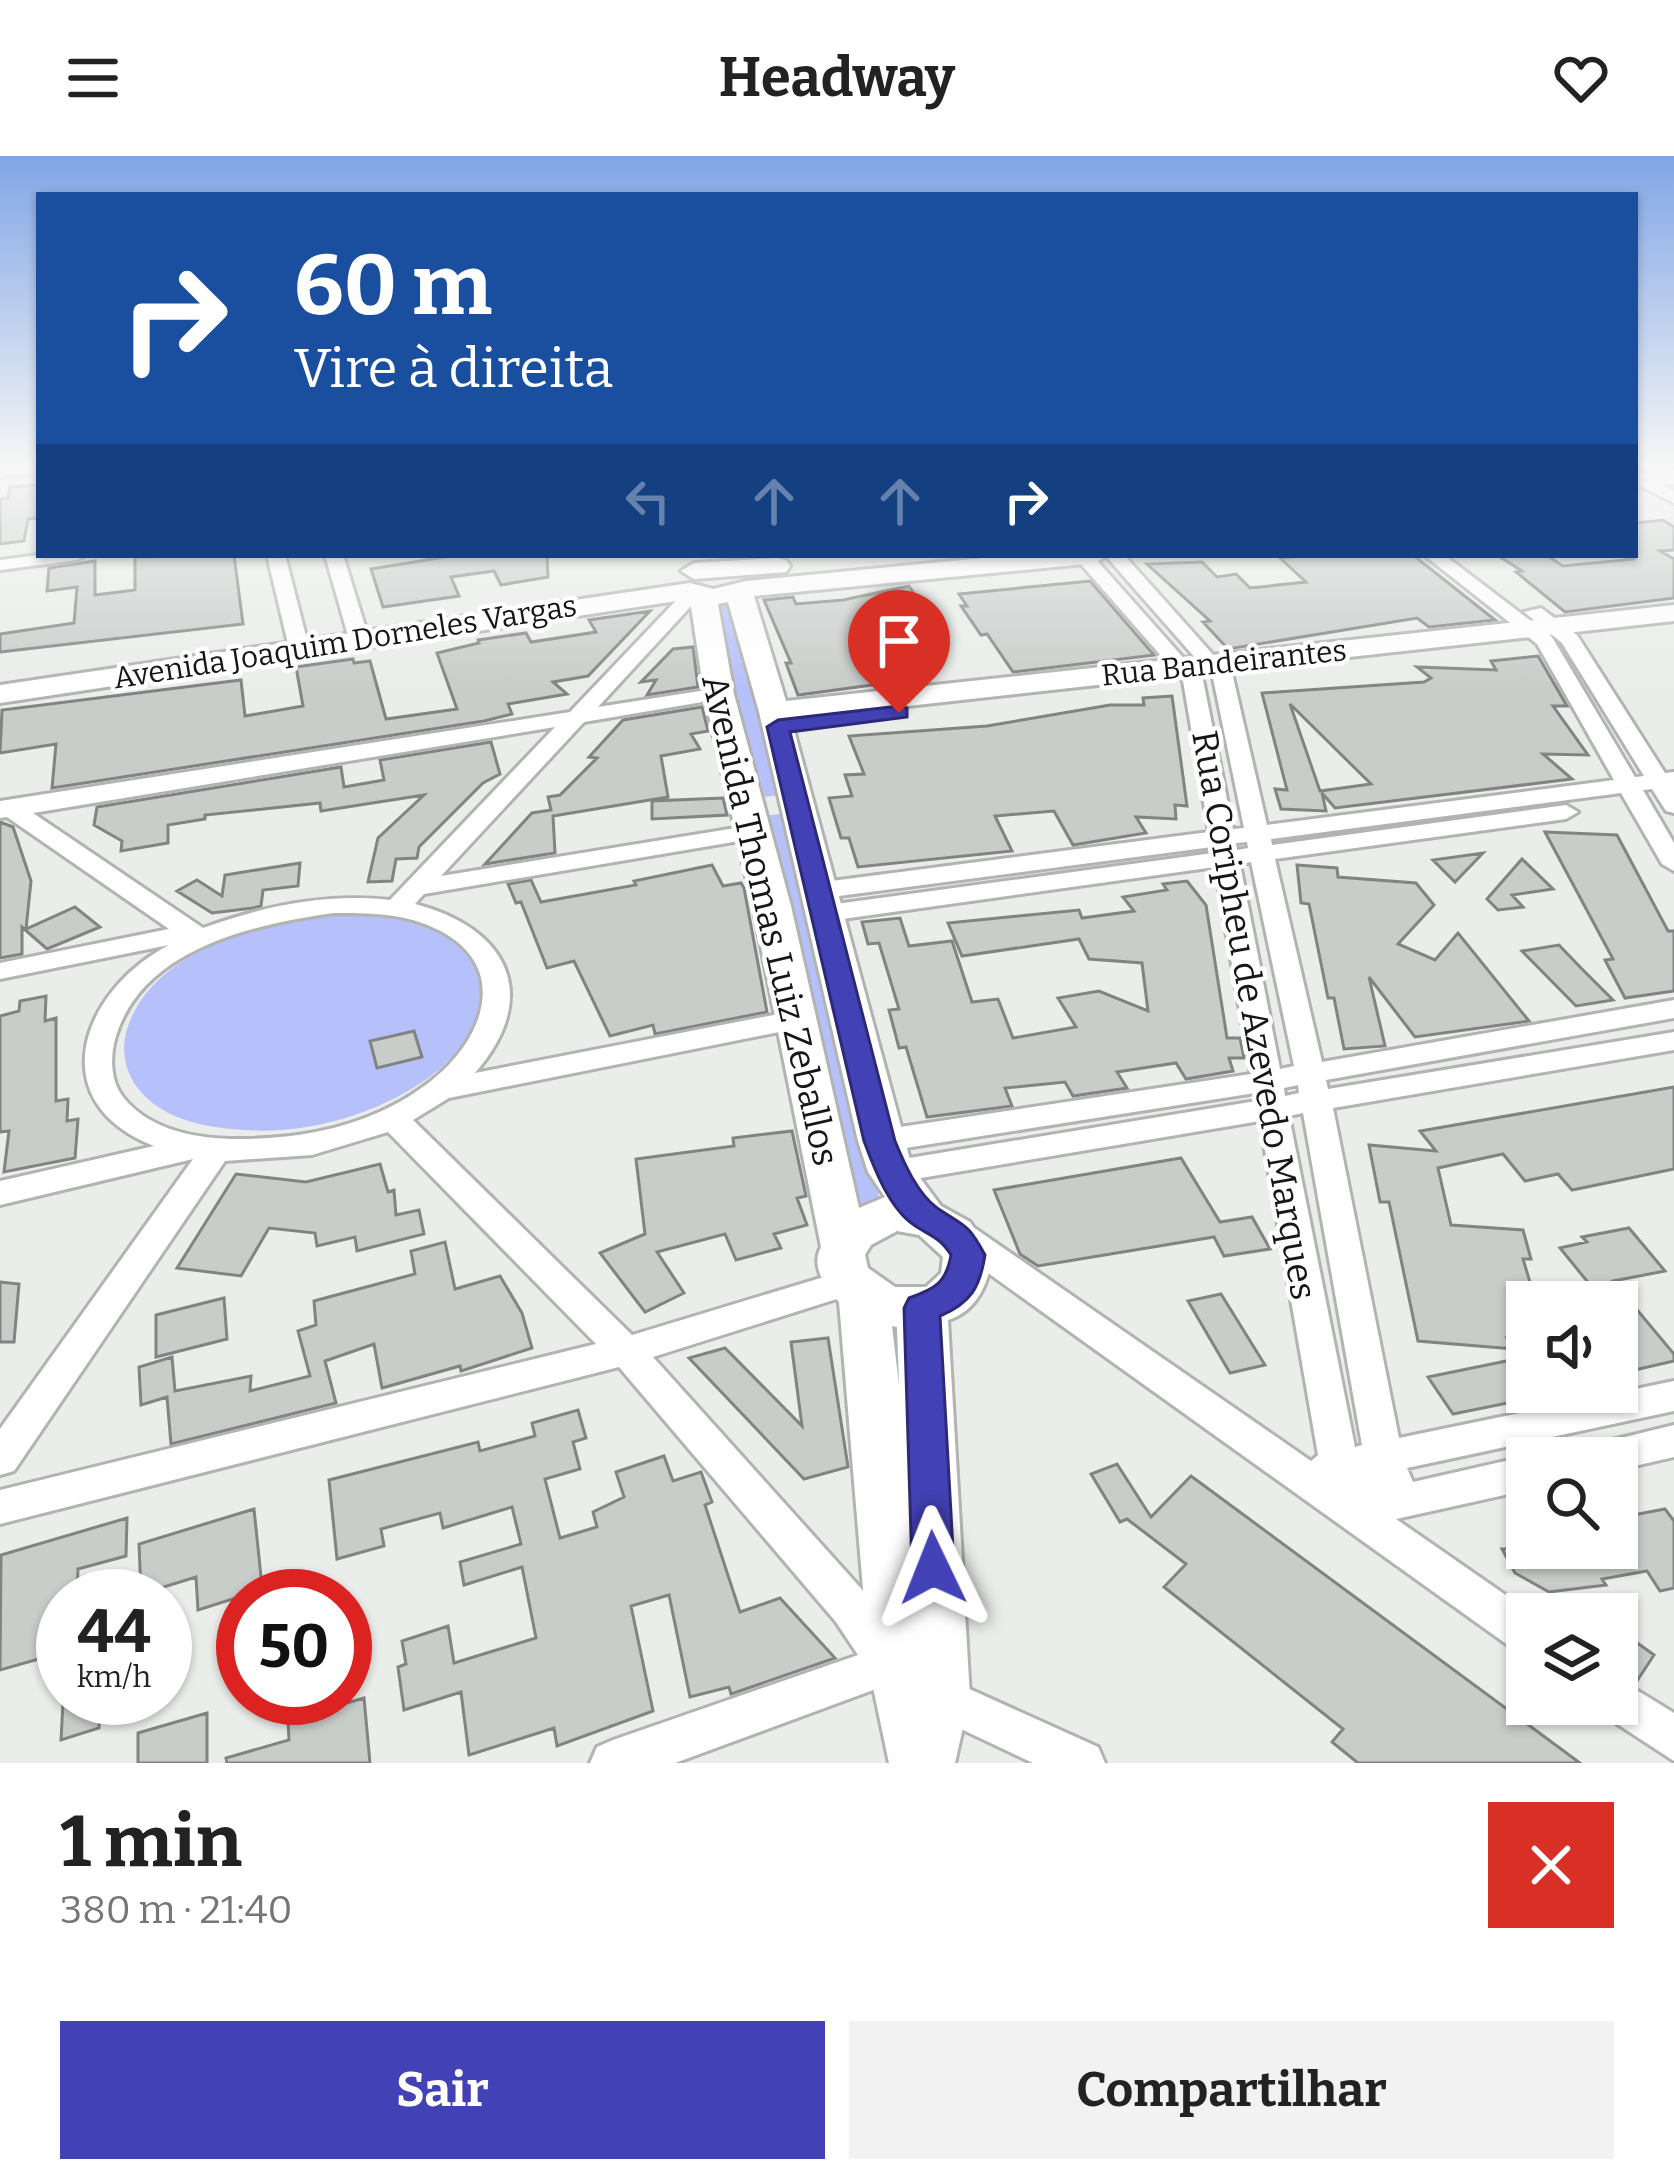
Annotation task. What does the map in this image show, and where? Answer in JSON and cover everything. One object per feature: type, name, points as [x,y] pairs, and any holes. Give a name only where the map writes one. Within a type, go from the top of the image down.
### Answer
[{"type":"main road","name":"Avenida Joaquim Dorneles Vargas","points":[[0,694],[356,630],[888,561],[1004,558]]},
{"type":"main road","name":"Avenida Thomas Luiz Zeballos","points":[[703,587],[719,694],[852,1275],[909,1678]]},
{"type":"main road","name":"Avenida Thomas Luiz Zeballos","points":[[703,587],[776,719],[818,903],[885,1156],[937,1222]]},
{"type":"main road","name":"Rua Bandeirantes","points":[[1549,634],[1674,613]]},
{"type":"main road","name":"Rua Bandeirantes","points":[[776,719],[1549,634],[1674,626]]},
{"type":"main road","name":"Avenida Joaquim Dorneles Vargas","points":[[0,674],[297,639]]},
{"type":"main road","points":[[741,777],[761,798],[794,801]]},
{"type":"main road","points":[[922,1762],[909,1678],[942,1295],[968,1255],[937,1222],[890,1213],[861,1224],[852,1275],[891,1308],[942,1295]]},
{"type":"street","points":[[0,561],[36,553]]},
{"type":"street","points":[[0,561],[38,558]]},
{"type":"street","points":[[276,558],[297,639]]},
{"type":"street","points":[[335,558],[356,630]]},
{"type":"street","points":[[1084,558],[1204,672]]},
{"type":"street","points":[[1116,558],[1204,672]]},
{"type":"street","points":[[1458,565],[1483,574],[1549,634],[1612,707],[1670,792]]},
{"type":"street","points":[[1458,565],[1549,634],[1583,707],[1674,864]]},
{"type":"street","points":[[407,898],[703,587]]},
{"type":"street","name":"Rua Coripheu de Azevedo Marques","points":[[1204,672],[1202,730],[1318,1360],[1322,1470]]},
{"type":"street","name":"Rua Coripheu de Azevedo Marques","points":[[1204,672],[1233,730],[1313,1086],[1384,1460],[1375,1507]]},
{"type":"street","points":[[4,807],[719,694]]},
{"type":"street","points":[[1583,707],[1612,707]]},
{"type":"street","points":[[1202,730],[1233,730]]},
{"type":"street","points":[[818,903],[1222,846],[1670,792]]},
{"type":"street","points":[[4,807],[196,935]]},
{"type":"street","points":[[0,971],[196,935],[300,909],[407,898],[754,832]]},
{"type":"street","points":[[0,1193],[208,1149],[305,1145],[392,1118],[439,1090],[487,1039],[497,1013],[499,988],[492,965],[478,945],[407,898]]},
{"type":"street","points":[[196,935],[124,996],[99,1042],[96,1066],[102,1088],[137,1125],[208,1149]]},
{"type":"street","points":[[1249,984],[1289,985]]},
{"type":"street","points":[[885,1156],[1269,1095],[1500,1039],[1674,1009]]},
{"type":"street","points":[[439,1090],[794,1020]]},
{"type":"street","points":[[1500,1039],[1521,1066]]},
{"type":"street","points":[[1313,1086],[1521,1066],[1674,1041]]},
{"type":"street","points":[[392,1118],[626,1351],[909,1678],[1082,1763]]},
{"type":"street","points":[[0,1459],[208,1149]]},
{"type":"street","points":[[1290,1209],[1337,1210]]},
{"type":"street","name":"Avenida Thomas Luiz Zeballos","points":[[937,1222],[1322,1470],[1375,1507],[1506,1616]]},
{"type":"street","points":[[0,1507],[626,1351],[852,1275]]},
{"type":"street","points":[[942,1295],[1023,1278]]},
{"type":"street","points":[[1318,1360],[1365,1362]]},
{"type":"street","points":[[1322,1470],[1672,1401]]},
{"type":"street","points":[[1638,1449],[1674,1441]]},
{"type":"street","points":[[1375,1507],[1506,1478]]},
{"type":"street","points":[[613,1763],[909,1678]]},
{"type":"street","points":[[1638,1714],[1674,1739]]},
{"type":"shaded area","points":[[730,602],[779,795],[765,797],[755,762],[748,758],[713,603]]},
{"type":"shaded area","points":[[781,814],[882,1208],[854,1220],[761,816]]},
{"type":"shaded area","points":[[353,912],[424,924],[455,941],[470,958],[478,976],[476,1017],[454,1055],[436,1072],[365,1111],[285,1130],[194,1123],[170,1114],[141,1092],[128,1071],[126,1033],[139,1003],[160,979],[219,941],[289,920]]},
{"type":"building","points":[[0,538],[25,538],[24,541],[0,544]]},
{"type":"building","points":[[1638,538],[1674,538],[1674,550],[1660,551],[1674,559],[1674,598],[1565,612],[1502,558],[1551,558],[1563,566],[1635,559]]},
{"type":"building","points":[[135,558],[234,558],[243,624],[0,652],[0,634],[74,623],[77,587],[47,591],[49,568],[95,561],[95,595],[135,590]]},
{"type":"building","points":[[439,558],[547,558],[548,577],[501,585],[494,571],[451,577],[459,596],[383,607],[371,569]]},
{"type":"building","points":[[1280,558],[1417,558],[1495,620],[1429,627],[1417,618],[1228,649],[1203,622],[1210,621],[1147,564],[1202,562],[1217,577],[1236,574],[1250,588],[1306,582]]},
{"type":"building","points":[[1090,581],[1154,655],[1013,672],[987,634],[981,635],[961,606],[967,606],[959,594]]},
{"type":"building","points":[[909,586],[934,623],[895,627],[924,678],[798,695],[786,663],[791,663],[764,600],[793,597],[796,604],[843,600]]},
{"type":"building","points":[[650,611],[588,676],[553,682],[567,694],[508,704],[512,714],[484,721],[52,788],[56,744],[0,753],[2,710],[241,680],[245,716],[303,706],[296,667],[353,659],[354,663],[370,661],[386,719],[457,709],[437,653],[478,640],[526,633],[531,642],[596,632],[589,620]]},
{"type":"building","points":[[693,647],[698,687],[647,695],[656,680],[641,682],[673,649]]},
{"type":"building","points":[[1538,656],[1567,706],[1553,706],[1588,755],[1543,754],[1572,779],[1335,808],[1322,793],[1326,811],[1281,809],[1275,789],[1287,790],[1262,693],[1424,682],[1431,678],[1417,667],[1496,670],[1491,661]],"holes":[[[1290,704],[1371,784],[1320,791]]]},
{"type":"building","points":[[1172,696],[1187,806],[1175,805],[1176,819],[1136,817],[1146,833],[1073,845],[1054,811],[995,816],[1012,851],[858,867],[849,838],[841,838],[829,798],[852,796],[845,775],[864,774],[849,736],[987,726],[1110,705],[1144,705],[1143,698]]},
{"type":"building","points":[[702,707],[708,731],[691,734],[700,749],[661,756],[668,797],[553,816],[555,853],[485,864],[532,813],[551,810],[548,797],[560,795],[597,758],[589,757],[623,720]]},
{"type":"building","points":[[491,742],[500,774],[483,783],[419,847],[417,858],[396,859],[392,881],[368,882],[378,838],[424,795],[321,811],[320,803],[205,815],[205,819],[168,825],[168,843],[121,851],[122,841],[94,825],[97,807],[341,767],[344,787],[384,780],[380,760]]},
{"type":"building","points":[[723,798],[727,815],[652,819],[652,801]]},
{"type":"building","points":[[0,822],[13,827],[31,881],[26,929],[75,907],[100,927],[47,949],[22,927],[22,954],[0,958]]},
{"type":"building","points":[[1545,832],[1617,835],[1668,931],[1674,931],[1674,991],[1625,998],[1605,960],[1613,959]]},
{"type":"building","points":[[1483,853],[1455,882],[1433,860]]},
{"type":"building","points":[[1522,859],[1553,889],[1512,895],[1523,907],[1498,910],[1487,899]]},
{"type":"building","points":[[300,863],[298,886],[263,890],[261,906],[253,908],[212,913],[177,891],[197,880],[222,896],[225,875]]},
{"type":"building","points":[[712,865],[723,886],[741,883],[744,888],[767,1012],[655,1034],[653,1025],[610,1036],[574,961],[547,968],[521,902],[516,903],[508,884],[531,880],[541,902]]},
{"type":"building","points":[[1297,865],[1337,868],[1338,877],[1416,883],[1434,905],[1398,944],[1435,960],[1458,933],[1529,1021],[1415,1037],[1369,977],[1385,1046],[1344,1049],[1309,904],[1301,903]]},
{"type":"building","points":[[1187,881],[1206,905],[1227,1038],[1240,1038],[1244,1058],[1229,1058],[1233,1071],[1186,1079],[1176,1063],[1117,1072],[1127,1088],[1073,1096],[1065,1082],[1005,1088],[1012,1106],[927,1117],[906,1047],[899,1048],[889,1010],[899,1009],[879,943],[868,944],[862,922],[900,918],[909,946],[952,941],[972,1002],[998,999],[1013,1038],[1076,1027],[1058,998],[1099,991],[1148,1011],[1142,963],[1089,959],[1079,939],[962,956],[948,923],[1079,910],[1082,918],[1134,911],[1123,897],[1167,890],[1163,884]]},
{"type":"building","points":[[1559,945],[1613,1000],[1576,1006],[1522,951]]},
{"type":"building","points":[[46,996],[45,1021],[56,1018],[56,1101],[68,1099],[67,1121],[78,1119],[75,1158],[4,1172],[9,1131],[0,1132],[0,1016],[19,1011],[20,1001]]},
{"type":"building","points":[[414,1031],[422,1057],[377,1068],[370,1041]]},
{"type":"building","points":[[1674,1087],[1674,1169],[1572,1190],[1558,1174],[1525,1181],[1503,1154],[1438,1168],[1451,1225],[1523,1230],[1531,1259],[1523,1259],[1530,1281],[1506,1281],[1506,1348],[1418,1341],[1389,1202],[1380,1202],[1369,1145],[1436,1151],[1420,1131]]},
{"type":"building","points":[[792,1131],[806,1196],[797,1198],[807,1225],[774,1234],[781,1248],[736,1260],[725,1234],[657,1252],[684,1293],[645,1312],[600,1253],[645,1234],[636,1159],[734,1146],[733,1138]]},
{"type":"building","points":[[1181,1158],[1220,1222],[1252,1217],[1270,1249],[1224,1256],[1214,1237],[1038,1266],[1020,1254],[994,1190]]},
{"type":"building","points":[[380,1164],[388,1192],[394,1190],[396,1215],[419,1210],[424,1234],[357,1251],[355,1237],[317,1246],[315,1233],[269,1228],[241,1276],[177,1268],[236,1174],[306,1182]]},
{"type":"building","points":[[1629,1228],[1665,1271],[1587,1281],[1560,1248],[1587,1242],[1582,1237]]},
{"type":"building","points":[[445,1242],[455,1289],[500,1276],[522,1313],[532,1348],[461,1371],[460,1366],[382,1388],[374,1344],[325,1361],[336,1403],[171,1444],[167,1397],[141,1405],[139,1367],[172,1357],[175,1391],[251,1376],[250,1391],[310,1376],[298,1331],[316,1325],[314,1301],[415,1274],[411,1251]]},
{"type":"building","points":[[0,1282],[19,1284],[14,1342],[0,1342]]},
{"type":"building","points":[[1221,1294],[1265,1365],[1230,1373],[1188,1301]]},
{"type":"building","points":[[224,1298],[227,1339],[156,1357],[156,1315]]},
{"type":"building","points":[[1638,1311],[1674,1354],[1674,1361],[1638,1369]]},
{"type":"building","points":[[828,1338],[848,1467],[804,1479],[689,1358],[725,1348],[802,1426],[791,1342]]},
{"type":"building","points":[[1506,1361],[1506,1403],[1453,1414],[1428,1377]]},
{"type":"building","points":[[578,1410],[586,1438],[573,1442],[580,1469],[545,1479],[560,1538],[597,1527],[593,1512],[624,1497],[616,1472],[664,1456],[673,1481],[701,1472],[712,1502],[705,1505],[740,1612],[780,1598],[835,1658],[731,1694],[729,1687],[690,1697],[669,1595],[631,1606],[653,1711],[557,1746],[554,1728],[469,1755],[461,1692],[404,1710],[398,1667],[406,1664],[402,1641],[448,1626],[454,1663],[536,1638],[522,1567],[464,1585],[460,1562],[521,1544],[512,1507],[443,1528],[440,1513],[381,1529],[384,1546],[337,1559],[329,1480],[478,1442],[480,1451],[535,1436],[532,1423]]},
{"type":"building","points":[[1117,1464],[1151,1517],[1191,1476],[1506,1708],[1506,1725],[1528,1725],[1580,1763],[1358,1763],[1332,1742],[1343,1729],[1164,1587],[1186,1564],[1127,1519],[1120,1522],[1091,1474]]},
{"type":"building","points":[[254,1509],[260,1569],[216,1569],[216,1604],[198,1610],[192,1569],[140,1569],[139,1544]]},
{"type":"building","points":[[1665,1509],[1674,1521],[1674,1588],[1660,1591],[1647,1571],[1602,1579],[1606,1585],[1549,1592],[1513,1569],[1638,1569],[1638,1514]]},
{"type":"building","points":[[127,1518],[126,1556],[78,1569],[36,1569],[36,1660],[0,1670],[1,1555]]},
{"type":"building","points":[[1638,1643],[1654,1655],[1638,1679]]},
{"type":"building","points":[[207,1713],[207,1763],[138,1763],[138,1733],[166,1725],[192,1725],[192,1717]]},
{"type":"building","points":[[62,1725],[99,1725],[99,1728],[61,1740]]},
{"type":"building","points":[[288,1725],[366,1725],[370,1763],[227,1763],[226,1758],[289,1740]]},
{"type":"route","points":[[899,713],[778,727],[821,914],[891,1172],[922,1214],[953,1230],[968,1255],[963,1282],[947,1298],[922,1308],[933,1568]]}]
